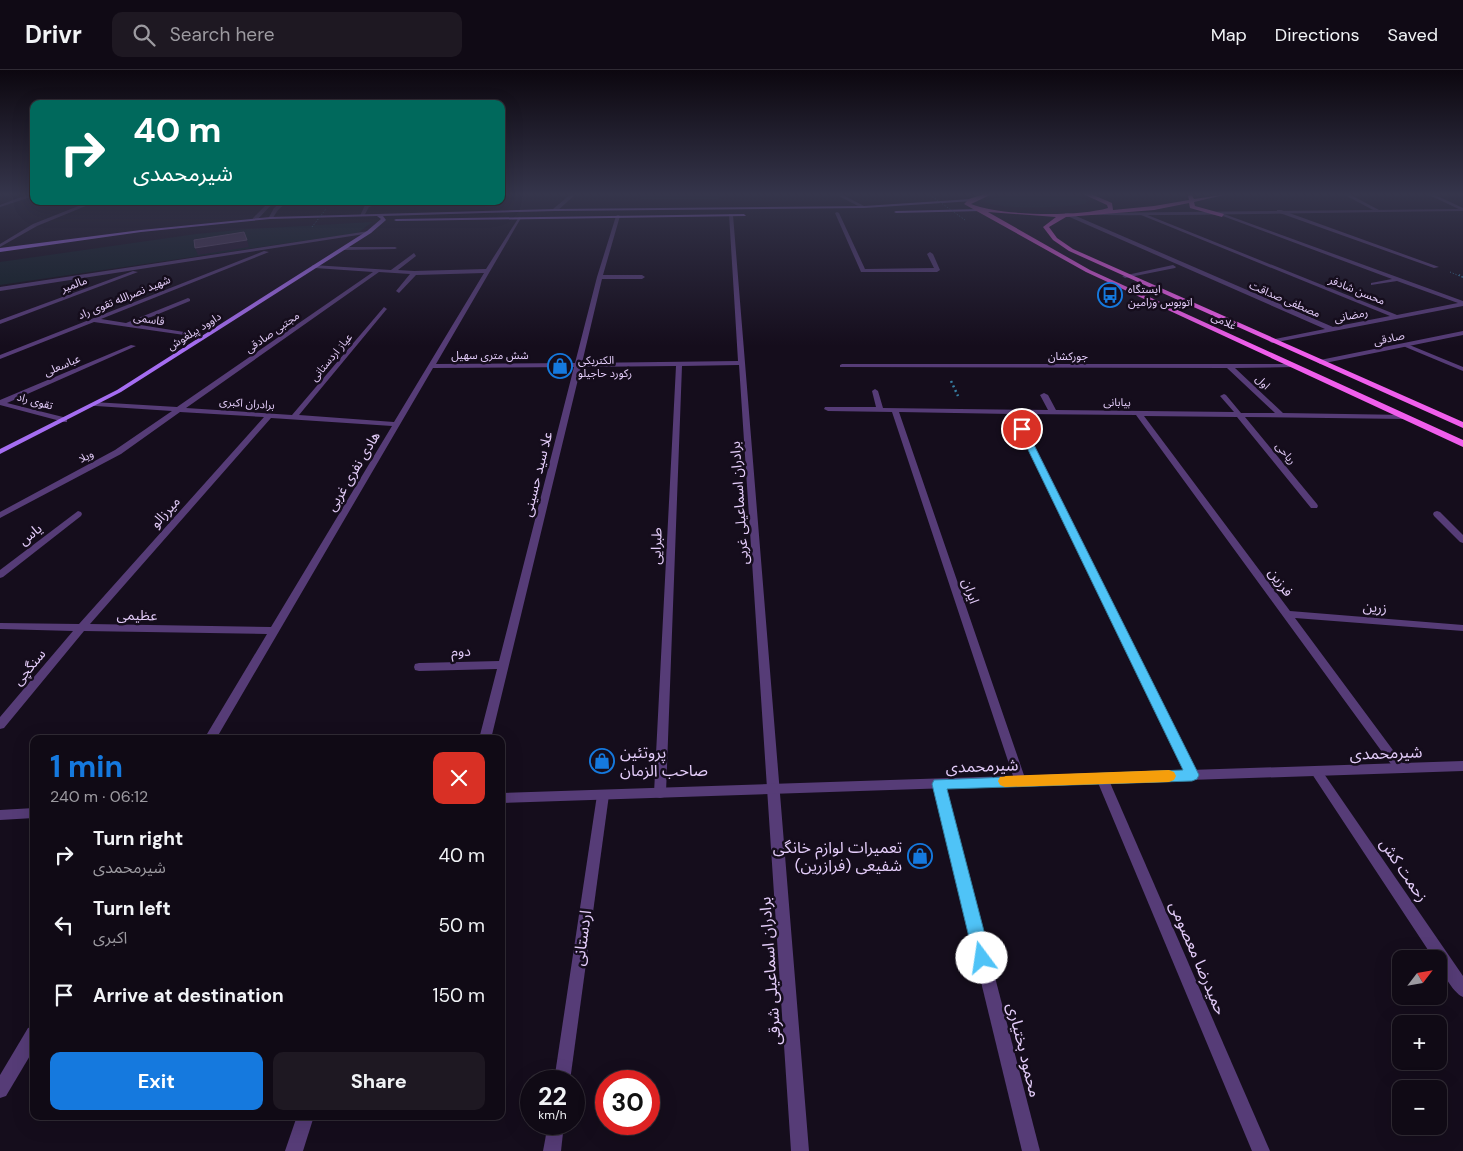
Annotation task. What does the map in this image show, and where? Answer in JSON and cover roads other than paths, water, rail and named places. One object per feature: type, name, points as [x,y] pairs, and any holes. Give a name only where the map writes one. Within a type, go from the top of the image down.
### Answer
[{"type":"main road","points":[[0,250],[41,244]]},
{"type":"main road","name":"داوود پیلغوش","points":[[0,452],[96,404],[350,244]]},
{"type":"main road","name":"غلامی","points":[[1041,244],[1088,271],[1463,444]]},
{"type":"main road","name":"غلامی","points":[[1063,244],[1125,276],[1463,425]]},
{"type":"street","points":[[0,289],[288,244]]},
{"type":"street","name":"هادی نفری غربی","points":[[212,735],[503,244]]},
{"type":"street","name":"علا سید حسینی","points":[[486,735],[610,244]]},
{"type":"street","name":"برادران اسماعیلی غربی","points":[[733,244],[774,789]]},
{"type":"street","points":[[851,244],[863,271],[937,270],[930,254]]},
{"type":"street","name":"مصطفی صداقت","points":[[1137,244],[1331,329]]},
{"type":"street","name":"محسن شادفر","points":[[1216,244],[1397,317]]},
{"type":"street","points":[[1301,244],[1463,304]]},
{"type":"street","points":[[1372,244],[1436,267]]},
{"type":"street","name":"شهید نصرالله تقوی راد","points":[[0,357],[284,245]]},
{"type":"street","points":[[343,249],[395,248]]},
{"type":"street","points":[[392,272],[414,255]]},
{"type":"street","name":"مالمیر","points":[[0,322],[155,265]]},
{"type":"street","points":[[316,266],[414,273],[487,271]]},
{"type":"street","points":[[1125,276],[1173,266]]},
{"type":"street","name":"مجتبی صادقی","points":[[179,409],[377,271]]},
{"type":"street","points":[[399,291],[414,273]]},
{"type":"street","points":[[600,277],[642,277]]},
{"type":"street","points":[[1373,284],[1396,280]]},
{"type":"street","points":[[0,293],[22,285]]},
{"type":"street","points":[[126,326],[188,300]]},
{"type":"street","name":"رمضانی","points":[[1272,341],[1463,304]]},
{"type":"street","name":"عیاز اردستانی","points":[[294,417],[384,309]]},
{"type":"street","name":"قاسمی","points":[[92,320],[203,337]]},
{"type":"street","name":"صادقی","points":[[1320,362],[1463,333]]},
{"type":"street","points":[[1405,345],[1463,369]]},
{"type":"street","name":"عباسعلی","points":[[0,403],[133,346]]},
{"type":"street","points":[[679,364],[742,363]]},
{"type":"street","name":"شش متری سهیل","points":[[431,366],[679,364]]},
{"type":"street","name":"طبرایی","points":[[660,793],[679,364]]},
{"type":"street","name":"جورکشان","points":[[842,366],[1293,366]]},
{"type":"street","name":"اول","points":[[1229,366],[1281,415]]},
{"type":"street","points":[[875,391],[880,410]]},
{"type":"street","points":[[1044,395],[1053,412]]},
{"type":"street","points":[[1224,396],[1240,415]]},
{"type":"street","name":"تقوی راد","points":[[0,403],[64,420]]},
{"type":"street","name":"برادران اکبری","points":[[96,404],[396,424]]},
{"type":"street","name":"ویلا","points":[[0,515],[118,452],[179,409]]},
{"type":"street","name":"بیابانی","points":[[828,409],[1406,417]]},
{"type":"street","name":"ایران","points":[[895,410],[1020,781]]},
{"type":"street","points":[[1014,412],[1192,775]]},
{"type":"street","name":"فرزین","points":[[1138,413],[1400,768]]},
{"type":"street","name":"ریاحی","points":[[1240,415],[1314,506]]},
{"type":"street","name":"میرزالو","points":[[81,628],[269,416]]},
{"type":"street","name":"یاس","points":[[0,574],[78,514]]},
{"type":"street","points":[[1437,514],[1463,540]]},
{"type":"street","name":"زرین","points":[[1285,614],[1463,628]]},
{"type":"street","name":"عظیمی","points":[[0,626],[274,631]]},
{"type":"street","name":"سنگچی","points":[[0,725],[81,628]]},
{"type":"street","name":"دوم","points":[[419,667],[503,665]]},
{"type":"street","name":"شیرمحمدی","points":[[505,798],[1463,766]]},
{"type":"street","name":"زحمت کش","points":[[1316,771],[1463,989]]},
{"type":"street","name":"حمیدرضا معصومی","points":[[1102,778],[1261,1151]]},
{"type":"street","name":"محمود بختیاری","points":[[939,784],[1031,1151]]},
{"type":"street","name":"برادران اسماعیلی شرقی","points":[[774,789],[800,1151]]},
{"type":"street","name":"اردستانی","points":[[564,1070],[603,794]]},
{"type":"street","points":[[0,814],[30,813]]},
{"type":"street","points":[[0,1090],[30,1041]]},
{"type":"street","points":[[294,1151],[305,1120]]},
{"type":"street","points":[[552,1151],[554,1135]]},
{"type":"place","name":"ایستگاه اتوبوس ورامین","points":[[1110,295]]},
{"type":"place","name":"الکتریکی رکورد حاجیلو","points":[[560,366]]},
{"type":"place","name":"پروتئین صاحب الزمان","points":[[602,761]]},
{"type":"place","name":"تعمیرات لوازم خانگی شفیعی (فرازرین)","points":[[920,856]]}]
